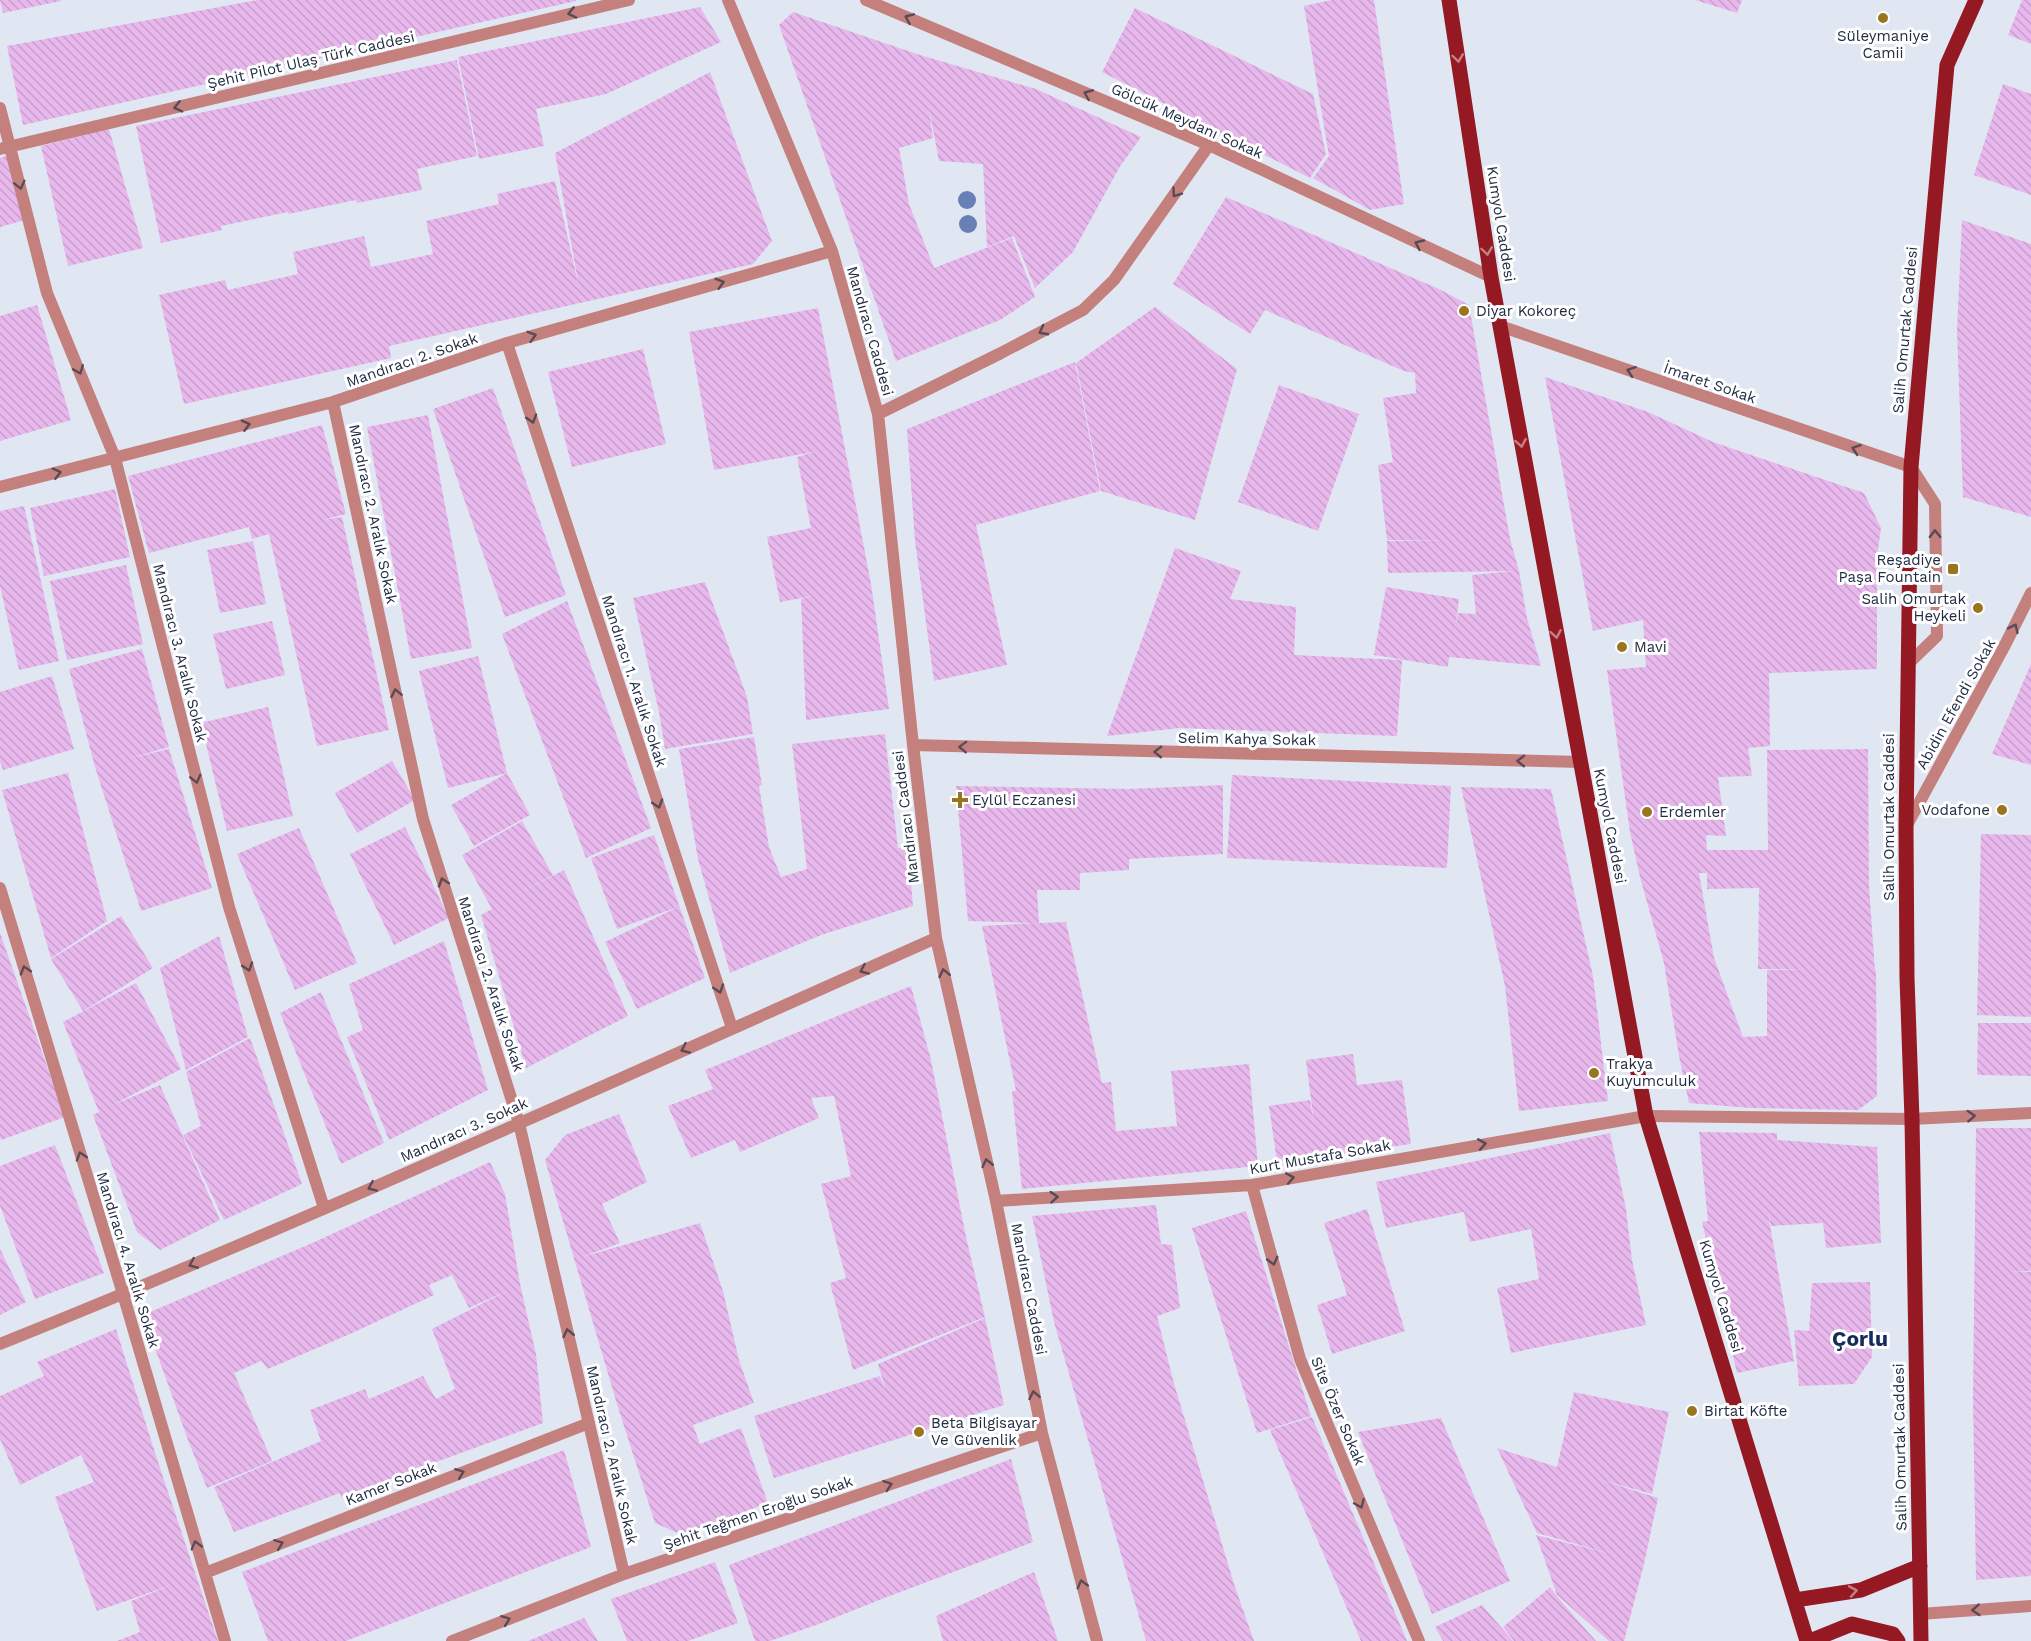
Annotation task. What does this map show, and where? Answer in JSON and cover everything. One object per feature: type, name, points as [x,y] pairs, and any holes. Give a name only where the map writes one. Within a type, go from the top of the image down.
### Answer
[{"type":"main road","name":"Kumyol Caddesi","points":[[1449,0],[1491,277],[1646,1116],[1808,1641]]},
{"type":"main road","name":"Salih Omurtak Caddesi","points":[[1921,1641],[1912,1119],[1907,978],[1906,828],[1911,467],[1947,65],[1976,0]]},
{"type":"main road","points":[[1795,1600],[1862,1590],[1920,1566]]},
{"type":"main road","points":[[1808,1641],[1852,1624],[1893,1634],[1898,1641]]},
{"type":"street","name":"Şehit Pilot Ulaş Türk Caddesi","points":[[5,148],[629,0]]},
{"type":"street","name":"Mandıracı Caddesi","points":[[728,0],[832,251],[878,414],[936,938],[996,1201],[1042,1433],[1097,1641]]},
{"type":"street","name":"Gölcük Meydanı Sokak","points":[[866,0],[1209,145],[1491,277]]},
{"type":"street","name":"Mandıracı 3. Aralık Sokak","points":[[0,108],[5,148],[47,293],[115,458],[229,907],[324,1208]]},
{"type":"street","points":[[878,414],[1083,309],[1114,280],[1209,145]]},
{"type":"street","name":"Mandıracı 2. Sokak","points":[[0,487],[333,402],[507,343],[832,251]]},
{"type":"street","name":"İmaret Sokak","points":[[1500,326],[1911,467]]},
{"type":"street","name":"Mandıracı 1. Aralık Sokak","points":[[507,343],[732,1028]]},
{"type":"street","name":"Mandıracı 2. Aralık Sokak","points":[[333,402],[423,819],[519,1123],[624,1574]]},
{"type":"street","points":[[1908,664],[1937,636],[1935,504],[1911,467]]},
{"type":"street","name":"Abidin Efendi Sokak","points":[[1906,828],[2031,593]]},
{"type":"street","name":"Selim Kahya Sokak","points":[[913,745],[1580,762]]},
{"type":"street","name":"Mandıracı 4. Aralık Sokak","points":[[0,888],[225,1641]]},
{"type":"street","name":"Mandıracı 3. Sokak","points":[[0,1344],[324,1208],[936,938]]},
{"type":"street","name":"Kurt Mustafa Sokak","points":[[996,1201],[1252,1185],[1646,1116],[1912,1119],[2031,1113]]},
{"type":"street","name":"Site Özer Sokak","points":[[1252,1185],[1300,1359],[1419,1641]]},
{"type":"street","name":"Kamer Sokak","points":[[205,1573],[589,1423]]},
{"type":"street","name":"Şehit Teğmen Eroğlu Sokak","points":[[452,1641],[624,1574],[1042,1433]]},
{"type":"street","points":[[1920,1614],[2031,1606]]},
{"type":"building","points":[[0,0],[61,0],[61,1],[3,13]]},
{"type":"building","points":[[258,0],[576,1],[23,125],[7,46]]},
{"type":"building","points":[[1331,0],[1374,0],[1404,204],[1370,210],[1313,178],[1329,156],[1304,6]]},
{"type":"building","points":[[1695,0],[1742,0],[1737,13]]},
{"type":"building","points":[[2022,0],[2031,0],[2031,44],[2008,35]]},
{"type":"building","points":[[700,7],[721,42],[606,94],[536,109],[544,146],[479,159],[458,57]]},
{"type":"building","points":[[1135,8],[1313,94],[1326,154],[1310,178],[1102,72]]},
{"type":"building","points":[[793,12],[920,55],[1036,89],[1141,137],[1119,168],[1073,252],[1035,288],[1014,236],[987,247],[983,164],[939,161],[929,108],[933,138],[899,148],[909,204],[934,268],[1012,238],[1035,297],[1000,320],[896,361],[779,25]]},
{"type":"building","points":[[457,60],[477,156],[417,169],[422,190],[357,203],[356,200],[288,214],[288,212],[221,226],[222,230],[161,243],[136,126]]},
{"type":"building","points":[[710,72],[772,241],[753,264],[389,346],[391,358],[184,404],[159,295],[225,280],[228,290],[298,274],[293,252],[364,236],[371,267],[433,254],[426,221],[499,204],[497,194],[555,181],[579,287],[555,153]]},
{"type":"building","points":[[2003,84],[2031,94],[2031,195],[1974,175]]},
{"type":"building","points":[[109,129],[143,248],[68,266],[41,146]]},
{"type":"building","points":[[6,156],[25,220],[0,227],[0,158]]},
{"type":"building","points":[[1226,197],[1439,289],[1469,305],[1510,539],[1519,571],[1527,618],[1541,666],[1449,657],[1448,667],[1374,655],[1386,587],[1459,599],[1455,629],[1458,613],[1476,614],[1472,575],[1514,571],[1388,573],[1387,541],[1448,540],[1387,540],[1378,465],[1393,462],[1383,398],[1416,393],[1415,373],[1404,371],[1265,310],[1250,334],[1173,284]]},
{"type":"building","points":[[1962,220],[2031,244],[2031,517],[1963,497],[1957,331]]},
{"type":"building","points":[[37,305],[71,420],[0,441],[0,316]]},
{"type":"building","points":[[1155,307],[1237,369],[1195,520],[1101,491],[1076,363]]},
{"type":"building","points":[[818,308],[871,584],[889,709],[806,720],[801,599],[813,596],[780,602],[767,537],[811,528],[797,457],[814,452],[714,470],[689,332]]},
{"type":"building","points":[[643,349],[666,444],[572,467],[548,372]]},
{"type":"building","points":[[1075,362],[1100,491],[976,525],[1007,665],[934,681],[915,541],[907,429]]},
{"type":"building","points":[[1545,377],[1648,412],[1713,442],[1864,493],[1881,528],[1877,557],[1877,669],[1769,673],[1770,746],[1748,748],[1752,776],[1718,777],[1726,836],[1706,835],[1707,850],[1768,850],[1767,750],[1868,749],[1869,887],[1876,971],[1877,1096],[1858,1110],[1750,1108],[1689,1103],[1664,963],[1630,832],[1607,670],[1646,667],[1643,620],[1593,631]],"holes":[[[1699,873],[1707,873],[1707,889],[1759,888],[1758,969],[1809,969],[1767,970],[1767,1036],[1743,1037],[1714,958]]]},
{"type":"building","points":[[1279,385],[1359,414],[1318,531],[1238,502]]},
{"type":"building","points":[[493,388],[566,595],[505,617],[433,409]]},
{"type":"building","points":[[428,415],[472,648],[411,659],[367,427]]},
{"type":"building","points":[[322,425],[346,514],[323,520],[342,517],[389,730],[317,746],[269,534],[252,539],[249,527],[149,553],[128,476]]},
{"type":"building","points":[[115,489],[130,557],[44,576],[30,508]]},
{"type":"building","points":[[24,506],[59,661],[19,670],[0,586],[0,511]]},
{"type":"building","points":[[253,541],[266,604],[220,613],[207,550]]},
{"type":"building","points":[[1175,548],[1241,571],[1230,599],[1296,607],[1294,655],[1402,660],[1397,736],[1180,728],[1107,736]]},
{"type":"building","points":[[126,565],[143,644],[67,660],[50,581]]},
{"type":"building","points":[[705,582],[747,697],[753,734],[665,749],[659,712],[633,598]]},
{"type":"building","points":[[567,601],[651,828],[586,858],[502,634]]},
{"type":"building","points":[[272,621],[285,675],[226,689],[213,634]]},
{"type":"building","points":[[142,649],[169,747],[131,758],[169,749],[212,888],[141,911],[95,767],[69,669]]},
{"type":"building","points":[[478,656],[507,773],[448,788],[419,671]]},
{"type":"building","points":[[2031,664],[2031,765],[1992,754]]},
{"type":"building","points":[[52,676],[74,749],[3,770],[0,762],[0,692]]},
{"type":"building","points":[[268,707],[293,816],[227,831],[201,723]]},
{"type":"building","points":[[885,734],[898,848],[908,847],[913,906],[821,935],[730,973],[698,859],[679,749],[754,737],[769,847],[781,877],[807,869],[792,744]]},
{"type":"building","points":[[392,761],[415,800],[357,833],[335,793]]},
{"type":"building","points":[[68,773],[107,921],[51,958],[2,790]]},
{"type":"building","points":[[507,773],[530,815],[474,846],[451,805]]},
{"type":"building","points":[[1232,775],[1451,786],[1447,868],[1227,858]]},
{"type":"building","points":[[1223,785],[1223,854],[1129,859],[1129,870],[1080,873],[1080,890],[1037,890],[1039,923],[1066,922],[1102,1083],[1111,1082],[1116,1131],[1177,1126],[1171,1071],[1249,1064],[1258,1166],[1022,1189],[1012,1091],[1016,1091],[982,926],[1035,923],[968,921],[956,786],[1128,789]]},
{"type":"building","points":[[1461,787],[1551,789],[1593,976],[1608,1101],[1519,1111],[1505,986]]},
{"type":"building","points":[[522,821],[553,875],[523,891],[564,870],[628,1016],[526,1068],[481,915],[492,909],[462,855]]},
{"type":"building","points":[[405,827],[449,918],[394,945],[350,854]]},
{"type":"building","points":[[299,828],[357,963],[295,990],[237,854]]},
{"type":"building","points":[[1981,834],[2031,835],[2031,1017],[1977,1015]]},
{"type":"building","points":[[654,835],[705,978],[637,1009],[605,942],[678,907],[617,929],[591,858]]},
{"type":"building","points":[[121,916],[153,968],[83,1011],[51,959]]},
{"type":"building","points":[[0,933],[65,1117],[1,1140],[0,1137]]},
{"type":"building","points":[[219,936],[248,1037],[186,1070],[160,968]]},
{"type":"building","points":[[444,941],[488,1090],[389,1140],[347,1037],[363,1030],[349,984]]},
{"type":"building","points":[[136,983],[181,1069],[113,1105],[160,1085],[220,1220],[160,1250],[137,1232],[93,1115],[99,1112],[63,1022]]},
{"type":"building","points":[[911,986],[931,1060],[966,1237],[985,1317],[853,1370],[830,1283],[846,1278],[821,1184],[851,1176],[834,1096],[811,1098],[819,1118],[740,1152],[735,1140],[691,1158],[668,1106],[713,1089],[705,1070]]},
{"type":"building","points":[[321,992],[384,1143],[341,1164],[280,1013]]},
{"type":"building","points":[[1978,1023],[2031,1023],[2031,1076],[1977,1075]]},
{"type":"building","points":[[250,1038],[302,1184],[224,1220],[183,1135],[201,1126],[186,1072]]},
{"type":"building","points":[[1353,1054],[1357,1085],[1402,1080],[1411,1144],[1277,1162],[1269,1106],[1310,1100],[1314,1123],[1306,1060]]},
{"type":"building","points":[[619,1114],[647,1182],[602,1204],[620,1243],[582,1257],[700,1223],[723,1291],[739,1360],[754,1403],[693,1425],[700,1444],[741,1428],[768,1503],[682,1535],[655,1523],[617,1404],[545,1160],[565,1135]]},
{"type":"building","points":[[1976,1128],[2031,1128],[2031,1271],[2011,1272],[2031,1272],[2031,1576],[1976,1580],[1973,1400]]},
{"type":"building","points":[[1699,1132],[1777,1133],[1777,1140],[1877,1147],[1881,1243],[1826,1248],[1823,1223],[1771,1226],[1768,1214],[1794,1361],[1737,1373],[1702,1222],[1708,1221]]},
{"type":"building","points":[[1610,1133],[1646,1325],[1511,1353],[1497,1288],[1539,1279],[1531,1229],[1470,1242],[1464,1212],[1386,1228],[1376,1182]]},
{"type":"building","points":[[55,1145],[104,1273],[35,1299],[0,1206],[0,1166]]},
{"type":"building","points":[[490,1162],[505,1194],[520,1284],[536,1354],[543,1423],[341,1497],[340,1493],[234,1532],[214,1487],[321,1441],[310,1410],[365,1389],[369,1399],[423,1376],[436,1399],[455,1389],[432,1329],[507,1291],[469,1308],[452,1275],[429,1285],[434,1295],[350,1334],[268,1369],[261,1361],[234,1373],[272,1461],[207,1488],[143,1315],[310,1244]]},
{"type":"building","points":[[1156,1205],[1161,1244],[1172,1245],[1180,1308],[1157,1316],[1173,1380],[1234,1584],[1254,1641],[1146,1641],[1054,1322],[1032,1216]]},
{"type":"building","points":[[1367,1209],[1405,1331],[1332,1354],[1317,1305],[1347,1295],[1324,1223]]},
{"type":"building","points":[[1246,1211],[1311,1416],[1257,1433],[1192,1228]]},
{"type":"building","points":[[0,1249],[26,1302],[0,1315]]},
{"type":"building","points":[[1870,1282],[1872,1357],[1854,1384],[1799,1386],[1794,1330],[1809,1331],[1812,1283]]},
{"type":"building","points":[[985,1318],[1004,1405],[774,1478],[754,1416],[880,1376],[886,1391],[878,1364]]},
{"type":"building","points":[[116,1329],[218,1641],[117,1641],[140,1632],[131,1601],[172,1585],[97,1611],[55,1497],[94,1482],[81,1455],[20,1485],[0,1439],[0,1396],[44,1376],[37,1362]]},
{"type":"building","points":[[1574,1392],[1669,1412],[1652,1494],[1598,1479],[1658,1498],[1624,1641],[1609,1641],[1557,1595],[1536,1535],[1611,1554],[1537,1533],[1497,1448],[1557,1467]]},
{"type":"building","points":[[1312,1417],[1407,1641],[1361,1641],[1270,1430]]},
{"type":"building","points":[[1441,1418],[1510,1581],[1432,1614],[1358,1432]]},
{"type":"building","points":[[564,1450],[591,1547],[346,1641],[268,1641],[242,1572]]},
{"type":"building","points":[[1011,1459],[1033,1542],[819,1624],[770,1641],[755,1641],[729,1565]]},
{"type":"building","points":[[715,1562],[738,1623],[688,1641],[627,1641],[611,1599]]},
{"type":"building","points":[[1034,1572],[1058,1641],[943,1641],[936,1616]]},
{"type":"building","points":[[1550,1587],[1596,1641],[1514,1641],[1503,1627]]},
{"type":"building","points":[[1482,1605],[1513,1641],[1443,1641],[1435,1627]]},
{"type":"building","points":[[584,1618],[598,1641],[528,1641]]},
{"type":"place","name":"Süleymaniye Camii","points":[[1883,18]]},
{"type":"place","name":"Diyar Kokoreç","points":[[1464,311]]},
{"type":"place","name":"Reşadiye Paşa Fountain","points":[[1953,569]]},
{"type":"place","name":"Salih Omurtak Heykeli","points":[[1978,608]]},
{"type":"place","name":"Mavi","points":[[1622,647]]},
{"type":"place","name":"Eylül Eczanesi","points":[[960,800]]},
{"type":"place","name":"Vodafone","points":[[2002,810]]},
{"type":"place","name":"Erdemler","points":[[1647,812]]},
{"type":"place","name":"Trakya Kuyumculuk","points":[[1594,1073]]},
{"type":"place","name":"Birtat Köfte","points":[[1692,1411]]},
{"type":"place","name":"Beta Bilgisayar Ve Güvenlik","points":[[919,1432]]},
{"type":"district","name":"Çorlu","points":[[1860,1339]]}]
